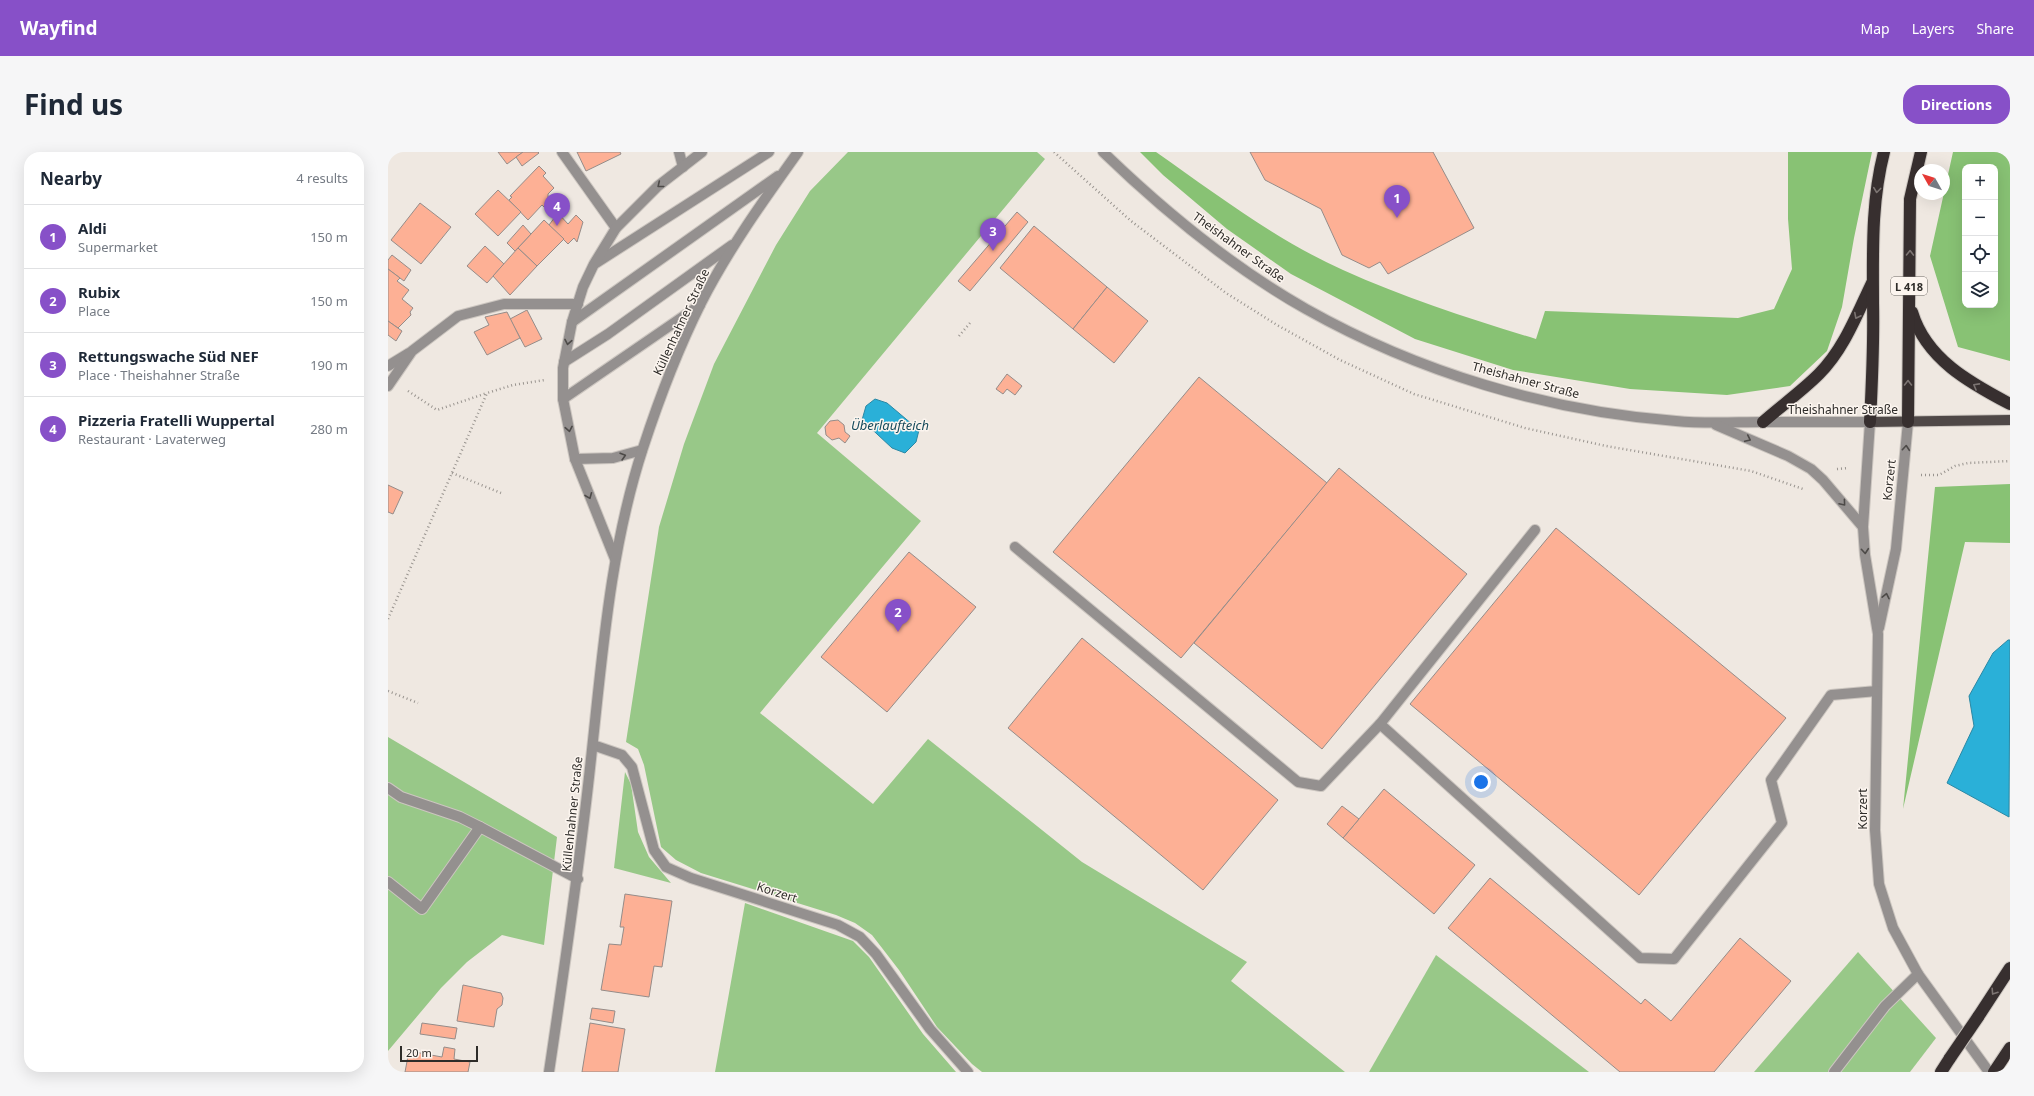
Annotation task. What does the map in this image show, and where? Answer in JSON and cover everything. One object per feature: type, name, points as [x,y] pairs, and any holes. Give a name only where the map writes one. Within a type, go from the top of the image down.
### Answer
[{"type":"highway","name":"L 418","points":[[1870,422],[1874,364],[1872,229],[1880,166],[1884,152]]},
{"type":"highway","name":"L 418","points":[[1908,422],[1910,199],[1921,152]]},
{"type":"highway","name":"L 418","points":[[1763,422],[1820,374],[1844,340],[1873,280]]},
{"type":"highway","name":"L 418","points":[[1909,304],[1921,335],[1942,359],[1971,383],[2010,404]]},
{"type":"highway","points":[[1941,1072],[2010,968]]},
{"type":"highway","points":[[1994,1072],[2008,1052]]},
{"type":"main road","name":"Theishahner Straße","points":[[1870,422],[2010,420]]},
{"type":"street","points":[[562,152],[616,228]]},
{"type":"street","points":[[679,152],[683,167]]},
{"type":"street","points":[[615,559],[575,459],[563,399],[564,362],[572,322],[594,264],[616,228],[658,186],[702,152]]},
{"type":"street","points":[[594,264],[769,152]]},
{"type":"street","name":"Küllenhahner Straße","points":[[548,1072],[578,878],[606,617],[615,559],[642,450],[675,362],[700,305],[736,243],[798,152]]},
{"type":"street","name":"Theishahner Straße","points":[[1103,152],[1147,193],[1244,270],[1306,309],[1390,352],[1481,383],[1531,397],[1632,416],[1712,423],[1870,422]]},
{"type":"street","points":[[572,322],[784,172]]},
{"type":"street","points":[[564,362],[608,334],[736,243]]},
{"type":"street","points":[[389,365],[412,351],[458,316],[504,304],[578,304]]},
{"type":"street","points":[[563,399],[700,305]]},
{"type":"street","points":[[390,384],[412,351]]},
{"type":"street","name":"Korzert","points":[[1870,422],[1863,527],[1865,555],[1878,634],[1875,830],[1879,884],[1893,928],[1918,974],[1989,1072]]},
{"type":"street","name":"Korzert","points":[[1878,634],[1896,549],[1908,422]]},
{"type":"street","points":[[1712,423],[1788,456],[1811,469],[1823,480],[1863,527]]},
{"type":"street","points":[[575,459],[613,458],[642,450]]},
{"type":"street","points":[[1015,547],[1298,782],[1321,786],[1380,724],[1535,530]]},
{"type":"street","points":[[1380,724],[1640,958],[1674,959],[1782,823],[1771,780],[1831,695],[1877,691]]},
{"type":"street","name":"Korzert","points":[[592,745],[622,755],[632,767],[654,850],[666,867],[691,878],[838,925],[860,937],[876,954],[930,1029],[968,1072]]},
{"type":"street","points":[[388,788],[401,798],[460,817],[578,878]]},
{"type":"street","points":[[388,882],[422,908],[480,827]]},
{"type":"street","points":[[1834,1072],[1885,1006],[1918,974]]},
{"type":"path","points":[[959,336],[970,324]]},
{"type":"path","points":[[390,384],[437,410],[513,385],[563,377]]},
{"type":"path","points":[[388,619],[487,394]]},
{"type":"path","points":[[1903,473],[1933,476],[1955,466],[1968,463],[2010,461]]},
{"type":"path","points":[[1823,480],[1840,467],[1867,470]]},
{"type":"path","points":[[452,474],[502,493]]},
{"type":"path","points":[[388,691],[418,703]]},
{"type":"green space","points":[[848,152],[1037,152],[1045,159],[817,433],[921,521],[760,713],[873,804],[928,739],[1082,862],[1247,962],[1231,981],[1345,1072],[982,1072],[972,1064],[937,1027],[899,970],[872,935],[855,923],[836,915],[701,873],[676,860],[661,847],[644,765],[638,749],[626,742],[659,527],[684,444],[714,364],[776,245],[810,191]]},
{"type":"green space","points":[[1140,152],[1156,152],[1270,231],[1343,270],[1438,308],[1536,339],[1545,311],[1738,318],[1774,309],[1792,269],[1788,219],[1788,152],[1872,152],[1854,238],[1842,307],[1827,351],[1790,386],[1727,395],[1630,389],[1513,370],[1415,339],[1291,274],[1227,229],[1163,175]]},
{"type":"green space","points":[[1953,152],[2010,152],[2010,361],[1958,347],[1930,256],[1942,200],[1950,200],[1950,166]]},
{"type":"green space","points":[[2010,484],[2010,543],[1965,542],[1903,809],[1935,487]]},
{"type":"green space","points":[[388,737],[557,837],[544,945],[502,935],[467,962],[441,988],[388,1051]]},
{"type":"green space","points":[[625,772],[631,784],[638,832],[649,857],[671,883],[614,868]]},
{"type":"green space","points":[[745,903],[853,941],[869,957],[923,1034],[956,1072],[715,1072]]},
{"type":"green space","points":[[1858,952],[1936,1038],[1910,1072],[1754,1072]]},
{"type":"green space","points":[[1436,955],[1589,1072],[1369,1072]]},
{"type":"water","name":"Überlaufteich","points":[[875,399],[887,403],[919,430],[916,442],[905,453],[892,448],[862,420],[866,406]]},
{"type":"water","points":[[2008,640],[2010,640],[2009,817],[1947,783],[1974,726],[1969,696],[1993,653]]},
{"type":"building","points":[[498,152],[523,152],[507,164]]},
{"type":"building","points":[[523,152],[539,153],[522,166],[516,157]]},
{"type":"building","points":[[577,152],[620,152],[621,154],[586,171]]},
{"type":"building","points":[[1250,152],[1433,152],[1474,228],[1388,274],[1380,262],[1369,268],[1342,255],[1321,209],[1265,180]]},
{"type":"building","points":[[539,166],[546,173],[543,176],[554,188],[548,194],[548,202],[544,207],[542,205],[528,220],[509,200],[512,197],[510,196]]},
{"type":"building","points":[[498,190],[521,212],[498,236],[475,214]]},
{"type":"building","points":[[420,203],[451,227],[421,264],[391,240]]},
{"type":"building","points":[[1017,212],[1028,222],[970,291],[958,281]]},
{"type":"building","points":[[558,213],[568,224],[576,215],[583,222],[577,242],[574,238],[568,244],[549,225]]},
{"type":"building","points":[[544,220],[564,239],[537,266],[518,248]]},
{"type":"building","points":[[523,225],[531,234],[515,251],[507,243]]},
{"type":"building","points":[[1034,226],[1107,287],[1073,329],[1000,268]]},
{"type":"building","points":[[485,246],[504,264],[487,283],[467,266]]},
{"type":"building","points":[[518,248],[537,266],[510,295],[493,276]]},
{"type":"building","points":[[392,255],[411,270],[404,281],[388,269],[388,260]]},
{"type":"building","points":[[388,269],[400,278],[397,281],[409,290],[402,299],[413,308],[410,312],[411,315],[398,328],[388,321]]},
{"type":"building","points":[[1107,287],[1148,321],[1114,363],[1073,329]]},
{"type":"building","points":[[527,310],[542,339],[525,347],[510,319]]},
{"type":"building","points":[[507,312],[520,338],[487,355],[474,332],[489,325],[485,317]]},
{"type":"building","points":[[388,321],[402,331],[396,341],[388,335]]},
{"type":"building","points":[[1007,374],[1022,386],[1015,395],[1007,389],[1003,394],[996,389]]},
{"type":"building","points":[[1199,377],[1327,483],[1181,658],[1053,552]]},
{"type":"building","points":[[838,420],[844,425],[845,432],[850,436],[845,443],[839,438],[832,440],[826,435],[825,427],[830,421]]},
{"type":"building","points":[[1339,468],[1467,574],[1322,749],[1194,643]]},
{"type":"building","points":[[388,485],[403,492],[393,514],[388,512]]},
{"type":"building","points":[[1556,528],[1786,718],[1639,895],[1410,704]]},
{"type":"building","points":[[909,552],[976,607],[887,712],[821,657]]},
{"type":"building","points":[[1082,638],[1278,800],[1203,890],[1008,728]]},
{"type":"building","points":[[1384,789],[1475,865],[1434,914],[1343,838]]},
{"type":"building","points":[[1342,806],[1359,819],[1343,838],[1327,824]]},
{"type":"building","points":[[1490,878],[1641,1004],[1645,999],[1671,1021],[1740,938],[1791,981],[1714,1072],[1620,1072],[1448,928]]},
{"type":"building","points":[[625,894],[672,901],[662,967],[654,966],[649,997],[601,990],[609,944],[621,945],[624,927],[620,927]]},
{"type":"building","points":[[463,985],[501,993],[503,998],[502,1005],[497,1009],[494,1027],[457,1021]]},
{"type":"building","points":[[592,1008],[615,1011],[613,1023],[590,1019]]},
{"type":"building","points":[[422,1023],[457,1028],[455,1039],[420,1034]]},
{"type":"building","points":[[590,1023],[625,1029],[618,1072],[582,1072]]},
{"type":"building","points":[[444,1047],[455,1049],[454,1059],[470,1062],[468,1072],[405,1072],[409,1051],[442,1057]]},
{"type":"place","name":"Aldi","points":[[1397,218]]},
{"type":"place","name":"Pizzeria Fratelli Wuppertal","points":[[557,226]]},
{"type":"place","name":"Rettungswache Süd NEF","points":[[993,251]]},
{"type":"place","name":"Rubix","points":[[898,632]]}]
